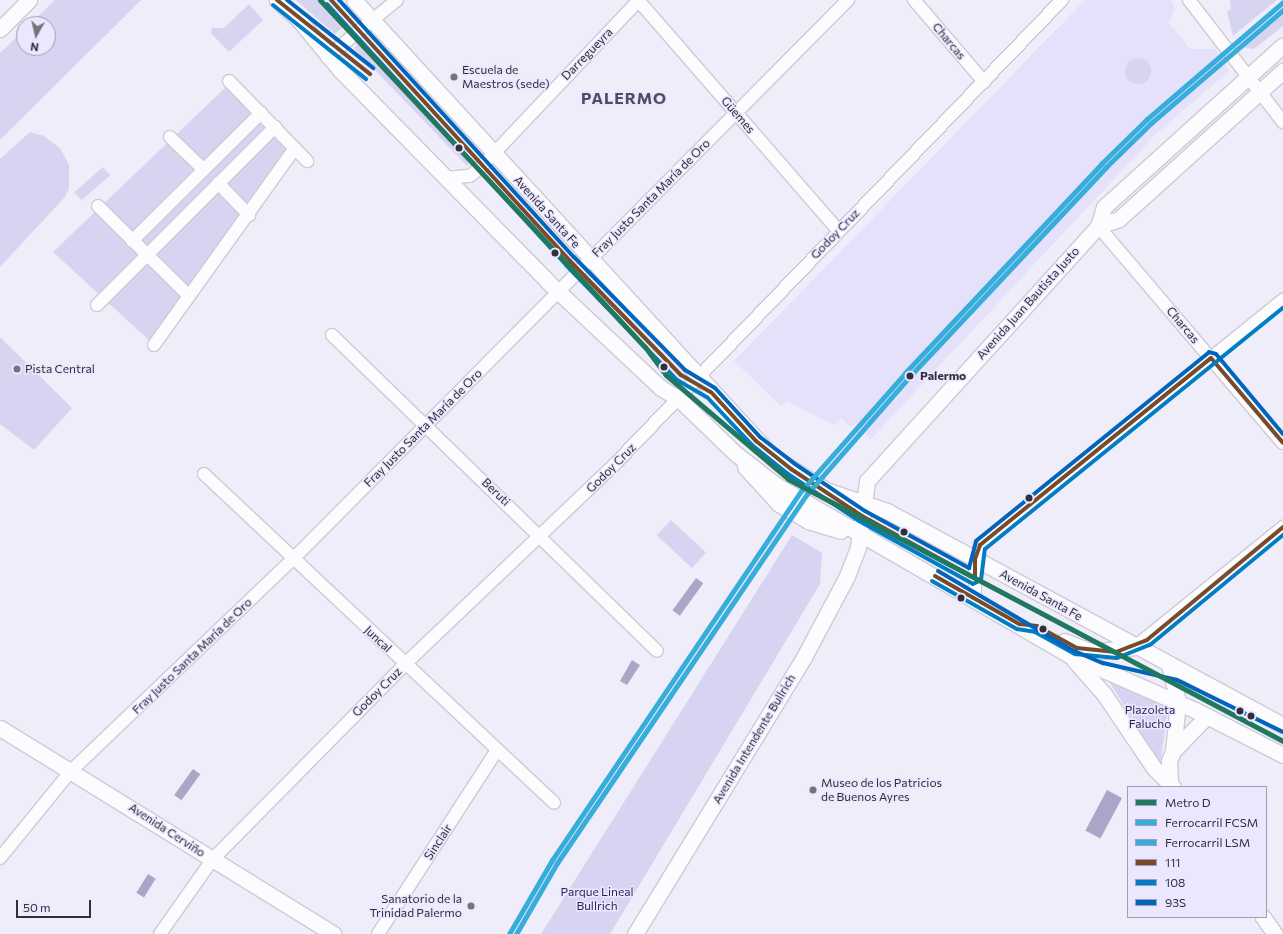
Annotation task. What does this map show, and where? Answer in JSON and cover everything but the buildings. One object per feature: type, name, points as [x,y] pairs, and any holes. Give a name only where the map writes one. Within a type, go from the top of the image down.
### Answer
[{"type":"main road","points":[[0,29],[29,0]]},
{"type":"main road","points":[[277,0],[299,20],[327,57],[444,178],[558,292],[661,388],[679,399],[736,454],[766,494],[779,504],[808,522],[859,536],[975,599],[1069,655],[1208,716],[1283,755]]},
{"type":"main road","name":"Avenida Santa Fe","points":[[354,0],[772,456],[826,490],[863,500],[975,558],[1135,647],[1283,725]]},
{"type":"main road","name":"Avenida Juan Bautista Justo","points":[[859,536],[863,500],[867,481],[1098,226],[1104,207],[1246,76],[1283,45]]},
{"type":"main road","name":"Avenida Juan Bautista Justo","points":[[1098,226],[1119,219],[1283,71]]},
{"type":"main road","name":"Avenida Intendente Bullrich","points":[[635,934],[821,627],[855,559],[859,536]]},
{"type":"main road","points":[[1019,624],[1037,626],[1092,652],[1135,647]]},
{"type":"main road","points":[[1069,655],[1104,694],[1154,768],[1172,784]]},
{"type":"main road","points":[[1169,665],[1178,702],[1173,751],[1169,761],[1172,784]]},
{"type":"main road","points":[[1173,751],[1208,716]]},
{"type":"main road","name":"Avenida Cerviño","points":[[0,728],[333,934]]},
{"type":"main road","points":[[1264,918],[1274,934]]},
{"type":"street","points":[[327,57],[397,0]]},
{"type":"street","name":"Güemes","points":[[639,0],[838,230]]},
{"type":"street","name":"Darregueyra","points":[[444,178],[470,176],[494,153],[639,0]]},
{"type":"street","name":"Fray Justo Santa María de Oro","points":[[0,858],[71,771],[294,559],[735,112],[848,0]]},
{"type":"street","name":"Charcas","points":[[914,0],[984,82]]},
{"type":"street","name":"Godoy Cruz","points":[[160,934],[212,860],[405,664],[541,536],[679,399],[838,230],[984,82],[1062,0]]},
{"type":"street","points":[[1189,0],[1246,76],[1283,122]]},
{"type":"street","points":[[229,81],[307,161]]},
{"type":"street","points":[[132,241],[261,113]]},
{"type":"street","points":[[97,305],[275,127]]},
{"type":"street","points":[[170,137],[204,170]]},
{"type":"street","points":[[154,345],[249,215],[295,148]]},
{"type":"street","points":[[218,183],[249,215]]},
{"type":"street","points":[[98,206],[189,296]]},
{"type":"street","name":"Charcas","points":[[1098,226],[1283,443]]},
{"type":"street","points":[[975,599],[975,558],[980,546],[1283,300]]},
{"type":"street","name":"Beruti","points":[[332,335],[426,424],[657,651]]},
{"type":"street","name":"Juncal","points":[[204,474],[554,803]]},
{"type":"street","points":[[1135,647],[1283,527]]},
{"type":"street","name":"Sinclair","points":[[378,934],[497,750]]},
{"type":"shaded area","points":[[1085,0],[1171,0],[1175,8],[1169,23],[1190,49],[1215,49],[1229,71],[1156,134],[870,440],[855,423],[851,427],[841,418],[834,425],[787,401],[781,406],[734,361]]},
{"type":"shaded area","points":[[696,578],[703,583],[680,616],[672,610]]},
{"type":"shaded area","points":[[632,660],[640,665],[627,685],[620,681]]},
{"type":"shaded area","points":[[193,769],[200,774],[181,800],[174,795]]},
{"type":"shaded area","points":[[1107,790],[1122,798],[1100,839],[1085,831]]},
{"type":"shaded area","points":[[148,874],[156,879],[144,897],[136,893]]},
{"type":"green space","points":[[55,0],[141,0],[0,140],[0,53],[16,38],[16,56],[56,56],[56,16],[38,16]]},
{"type":"green space","points":[[296,0],[324,0],[346,24],[335,34]]},
{"type":"green space","points":[[1230,0],[1277,0],[1233,36],[1227,12],[1231,9]]},
{"type":"green space","points":[[249,4],[263,20],[229,52],[211,33],[212,28],[224,28]]},
{"type":"green space","points":[[1283,12],[1283,26],[1254,49],[1242,47]]},
{"type":"green space","points":[[361,42],[364,43],[472,162],[467,166],[354,48]]},
{"type":"green space","points":[[1138,58],[1147,62],[1151,71],[1147,80],[1138,84],[1129,80],[1125,71],[1129,62]]},
{"type":"green space","points":[[227,86],[289,153],[151,342],[53,252]]},
{"type":"green space","points":[[30,132],[44,136],[60,148],[69,165],[69,188],[65,197],[0,267],[0,159]]},
{"type":"green space","points":[[103,167],[110,175],[82,200],[74,192]]},
{"type":"green space","name":"Pista Central","points":[[0,337],[72,408],[34,450],[0,424]]},
{"type":"green space","points":[[671,520],[706,553],[692,568],[657,535]]},
{"type":"green space","name":"Parque Lineal Bullrich","points":[[792,535],[822,553],[820,584],[610,934],[541,934]]},
{"type":"green space","name":"Plazoleta Falucho","points":[[1109,681],[1158,699],[1168,708],[1160,765]]},
{"type":"metro line","name":"D","points":[[320,0],[645,347],[666,375],[788,479],[1283,741]]},
{"type":"rail line","name":"FCSM","points":[[509,934],[552,860],[802,490],[905,373],[1102,163],[1147,119],[1283,2]]},
{"type":"rail line","name":"LSM","points":[[516,934],[557,863],[807,494],[909,377],[1106,167],[1151,123],[1283,10]]},
{"type":"transit line","name":"111","points":[[277,0],[370,74]]},
{"type":"transit line","name":"93S","points":[[287,0],[373,68]]},
{"type":"transit line","name":"111","points":[[331,0],[570,261],[681,375],[711,392],[756,441],[791,469],[862,516],[975,578],[975,559],[980,545],[1211,358],[1283,443]]},
{"type":"transit line","name":"93S","points":[[339,0],[574,257],[685,370],[715,388],[760,437],[795,464],[865,511],[969,568],[976,541],[1209,352],[1216,354],[1283,434]]},
{"type":"transit line","name":"108","points":[[327,4],[566,265],[677,380],[707,397],[752,445],[788,474],[859,521],[973,584],[981,580],[985,549],[1283,308]]},
{"type":"transit line","name":"108","points":[[273,5],[366,79]]},
{"type":"transit line","name":"111","points":[[935,576],[1019,624],[1037,626],[1077,648],[1116,652],[1147,640],[1283,527]]},
{"type":"transit line","name":"108","points":[[932,581],[1017,629],[1035,632],[1075,654],[1117,658],[1150,645],[1283,535]]},
{"type":"transit line","name":"93S","points":[[938,571],[1072,650],[1103,663],[1177,680],[1283,732]]},
{"type":"place","name":"Escuela de Maestros (sede)","points":[[454,77]]},
{"type":"place","name":"Pista Central","points":[[17,369]]},
{"type":"place","name":"Palermo","points":[[910,376]]},
{"type":"place","name":"Museo de los Patricios de Buenos Ayres","points":[[813,790]]},
{"type":"place","name":"Sanatorio de la Trinidad Palermo","points":[[471,906]]},
{"type":"district","name":"PALERMO","points":[[624,98]]}]
